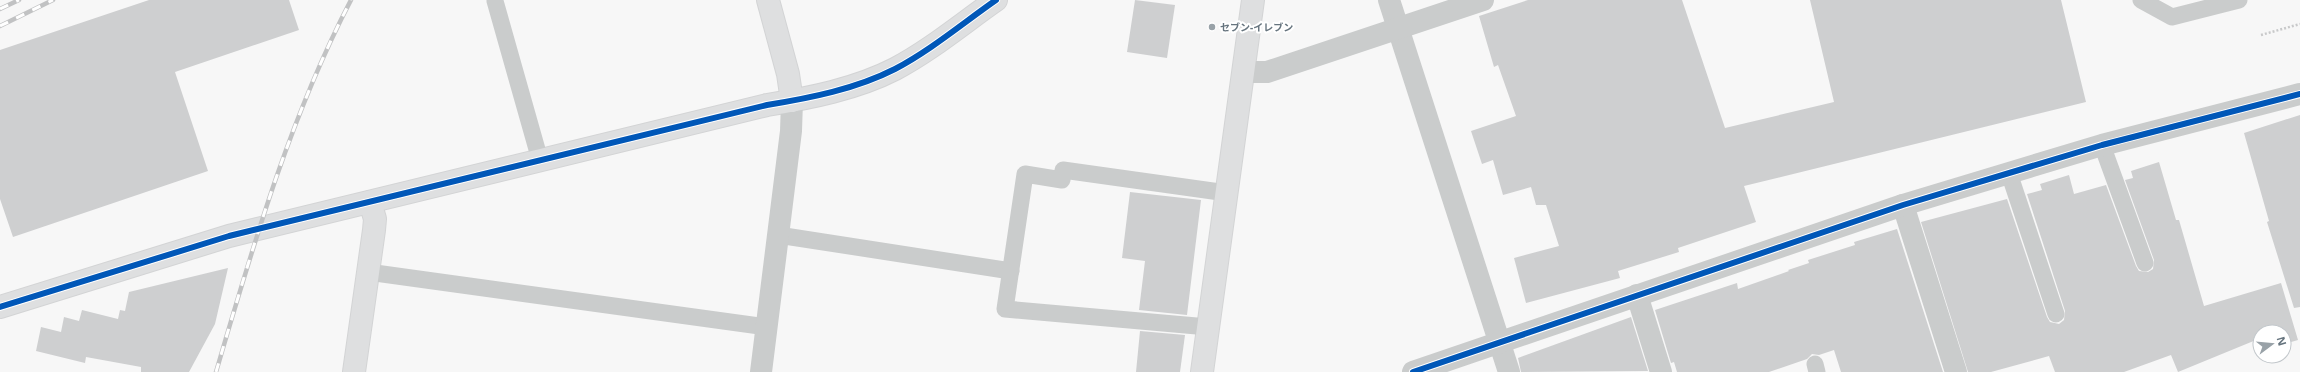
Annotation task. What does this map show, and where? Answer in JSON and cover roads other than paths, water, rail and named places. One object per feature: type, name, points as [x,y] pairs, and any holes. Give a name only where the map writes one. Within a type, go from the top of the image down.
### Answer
[{"type":"street","points":[[761,372],[791,131],[792,100],[788,74],[768,0]]},
{"type":"street","points":[[0,307],[229,236],[859,83],[895,69],[925,51],[996,0]]},
{"type":"street","points":[[1202,372],[1253,0]]},
{"type":"street","points":[[1389,0],[1509,372]]},
{"type":"street","points":[[1244,72],[1267,72],[1483,0]]},
{"type":"street","points":[[1412,372],[1903,205],[2102,145],[2300,94]]},
{"type":"street","points":[[354,372],[375,219],[370,202]]},
{"type":"street","points":[[1903,205],[1956,372]]},
{"type":"street","points":[[1637,295],[1662,372]]},
{"type":"lane","points":[[2141,0],[2172,17],[2239,0]]},
{"type":"lane","points":[[494,1],[540,160]]},
{"type":"lane","points":[[2102,145],[2145,263]]},
{"type":"lane","points":[[1208,327],[1005,310],[1025,174],[1062,180],[1063,170],[1227,193]]},
{"type":"lane","points":[[2009,173],[2056,314]]},
{"type":"lane","points":[[778,235],[1011,271]]},
{"type":"lane","points":[[368,272],[767,327]]},
{"type":"railway","points":[[0,9],[19,0]]},
{"type":"railway","points":[[0,26],[53,0]]},
{"type":"railway","points":[[216,372],[244,277],[274,183],[291,136],[329,44],[351,0]]},
{"type":"place","name":"セブン-イレブン","points":[[1212,27]]}]
